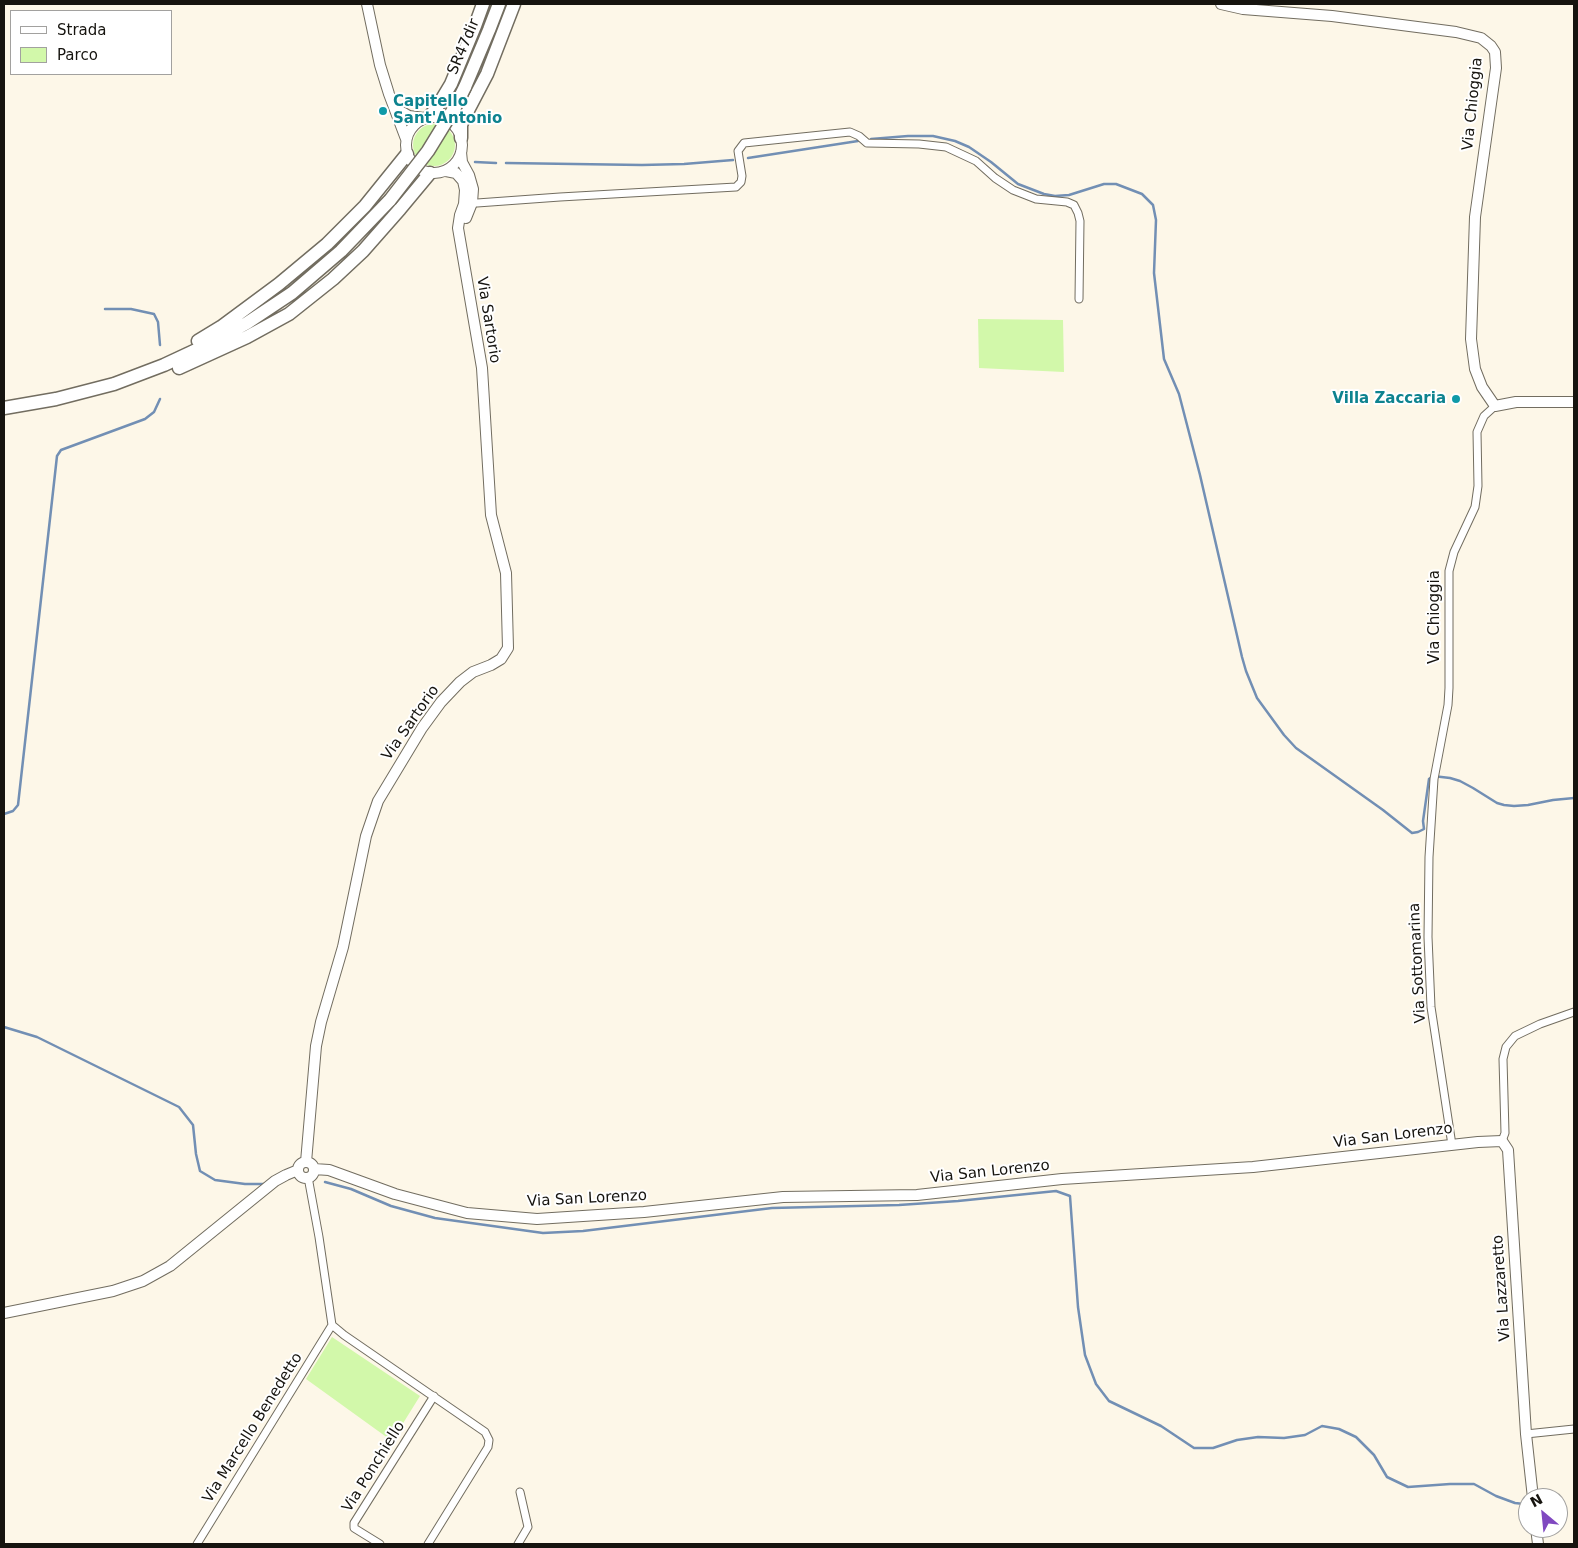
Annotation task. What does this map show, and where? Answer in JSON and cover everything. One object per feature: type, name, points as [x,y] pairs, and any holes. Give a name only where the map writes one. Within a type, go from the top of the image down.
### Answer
[{"type":"highway","points":[[426,118],[444,97],[451,84],[476,26],[483,4]]},
{"type":"highway","name":"SR47dir","points":[[4,408],[56,399],[114,384],[187,355],[225,336],[292,293],[341,251],[390,200],[428,152],[465,87],[499,4]]},
{"type":"highway","points":[[461,138],[461,125],[487,74],[514,4]]},
{"type":"highway","points":[[114,384],[200,340],[221,327],[286,279],[347,225],[383,185],[407,154]]},
{"type":"highway","points":[[114,384],[170,372],[247,337],[289,314],[333,279],[363,250],[430,173]]},
{"type":"street","points":[[367,4],[380,65],[406,139],[407,154],[416,167],[422,171],[430,173],[446,171],[456,173],[463,182],[468,202],[736,187],[741,182],[742,176],[738,151],[744,143],[850,132],[859,136],[867,143],[919,144],[946,147],[976,161],[995,178],[1013,190],[1036,199],[1066,202],[1074,205],[1080,222],[1080,299]]},
{"type":"street","name":"Via Chioggia","points":[[1221,4],[1243,9],[1332,16],[1456,32],[1481,38],[1491,46],[1494,52],[1496,68],[1475,217],[1471,339],[1478,379],[1495,406],[1484,416],[1477,432],[1478,486],[1476,507],[1451,560],[1448,581],[1448,705],[1434,778]]},
{"type":"street","points":[[395,108],[409,116],[446,119],[458,130],[461,138],[461,152],[456,163],[446,171]]},
{"type":"street","points":[[406,139],[412,126],[426,118]]},
{"type":"street","name":"Via Sartorio","points":[[309,1169],[316,1046],[343,947],[366,836],[378,802],[422,728],[441,702],[460,682],[473,672],[491,665],[501,658],[508,648],[506,573],[492,515],[482,368],[460,243],[468,202],[473,189],[469,175],[462,162],[461,152]]},
{"type":"street","points":[[1495,406],[1516,402],[1574,402]]},
{"type":"street","name":"Via Sottomarina","points":[[1434,778],[1429,857],[1429,972],[1431,1007],[1452,1145]]},
{"type":"street","points":[[1502,1142],[1505,1133],[1503,1059],[1506,1047],[1515,1036],[1540,1024],[1574,1012]]},
{"type":"street","name":"Via San Lorenzo","points":[[309,1169],[329,1170],[395,1194],[466,1213],[538,1219],[644,1212],[783,1197],[917,1195],[1062,1179],[1253,1167],[1478,1142],[1502,1142]]},
{"type":"street","name":"Via Lazzaretto","points":[[1502,1142],[1508,1150],[1526,1434],[1532,1488]]},
{"type":"street","points":[[4,1313],[113,1291],[143,1281],[170,1266],[275,1181],[298,1170],[300,1164],[309,1169],[332,1325],[344,1336],[486,1432],[489,1440],[488,1447],[428,1544]]},
{"type":"street","name":"Via Marcello Benedetto","points":[[197,1544],[332,1325]]},
{"type":"street","name":"Via Ponchiello","points":[[380,1544],[354,1528],[354,1523],[434,1396]]},
{"type":"street","points":[[1526,1434],[1574,1429]]},
{"type":"street","points":[[518,1544],[528,1527],[520,1492]]},
{"type":"green space","points":[[438,124],[446,127],[452,133],[455,145],[452,157],[446,163],[430,166],[422,163],[416,157],[413,141],[416,133],[422,127]]},
{"type":"green space","points":[[978,319],[1063,320],[1064,372],[979,368]]},
{"type":"green space","points":[[332,1337],[420,1396],[392,1441],[306,1379]]},
{"type":"waterway","points":[[871,139],[933,136],[955,141],[969,147],[991,162],[1018,184],[1044,194],[1055,196],[1069,195],[1104,184],[1116,184],[1142,194],[1153,205],[1156,220],[1154,273],[1164,359],[1179,394],[1200,475],[1242,657],[1257,698],[1296,748],[1412,833],[1424,829],[1423,821],[1429,779],[1433,776],[1460,781],[1497,803],[1504,805],[1528,805],[1574,798]]},
{"type":"waterway","points":[[748,158],[858,141]]},
{"type":"waterway","points":[[506,163],[642,165],[733,160]]},
{"type":"waterway","points":[[475,162],[496,163]]},
{"type":"waterway","points":[[105,309],[131,309],[154,314],[158,322],[160,345]]},
{"type":"waterway","points":[[4,814],[13,811],[18,805],[57,456],[61,450],[145,419],[154,412],[160,399]]},
{"type":"waterway","points":[[4,1027],[37,1037],[179,1107],[193,1125],[200,1171],[215,1180],[245,1184],[265,1184]]},
{"type":"waterway","points":[[325,1182],[351,1189],[391,1206],[435,1218],[543,1233],[583,1231],[772,1208],[899,1205],[1056,1191],[1070,1196],[1078,1307],[1085,1355],[1096,1384],[1109,1401],[1161,1426],[1194,1448],[1213,1448],[1237,1440],[1258,1437],[1284,1438],[1305,1435],[1322,1426],[1339,1429],[1356,1437],[1374,1455],[1387,1477],[1408,1487],[1474,1484],[1496,1496],[1518,1503]]},
{"type":"place","name":"Capitello Sant'Antonio","points":[[383,111]]},
{"type":"place","name":"Villa Zaccaria","points":[[1456,399]]}]
